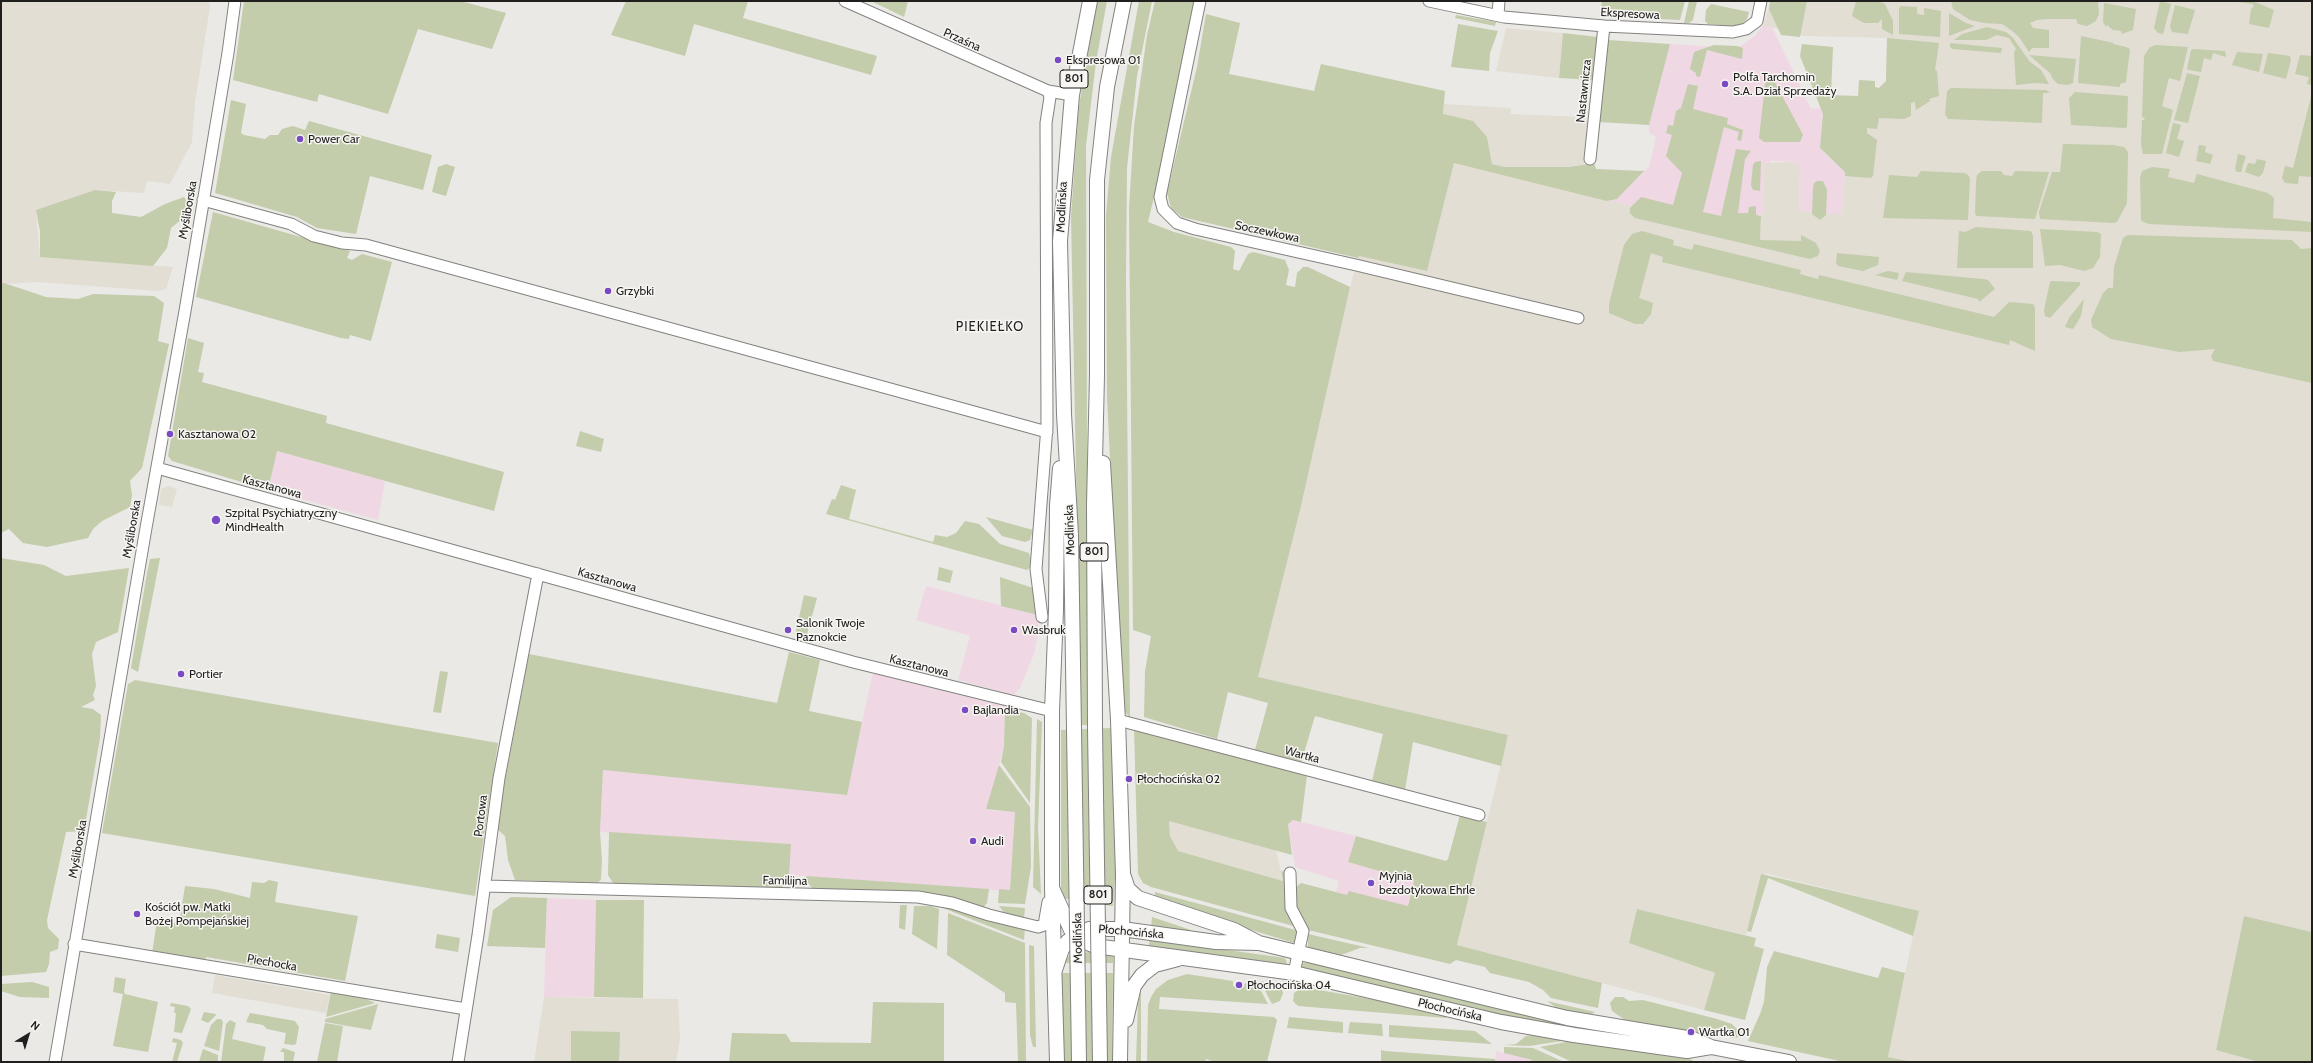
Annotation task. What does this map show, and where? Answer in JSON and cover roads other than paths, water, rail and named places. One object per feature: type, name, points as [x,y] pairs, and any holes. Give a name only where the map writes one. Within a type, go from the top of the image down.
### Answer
[{"type":"main road","name":"Modlińska","points":[[1079,1062],[1071,535],[1064,414],[1060,241],[1072,95],[1090,1]]},
{"type":"main road","name":"Modlińska","points":[[1100,1062],[1095,728],[1094,505],[1097,375],[1097,180],[1107,87],[1124,1]]},
{"type":"main road","points":[[1097,375],[1118,720],[1123,874],[1120,949],[1120,1062]]},
{"type":"main road","points":[[1064,414],[1057,505],[1056,610],[1052,711],[1052,888],[1066,921],[1075,936]]},
{"type":"main road","name":"Płochocińska","points":[[1123,874],[1128,889],[1138,898],[1234,930],[1259,943]]},
{"type":"main road","name":"Modlińska","points":[[1052,888],[1057,1062]]},
{"type":"main road","name":"Płochocińska","points":[[1055,970],[1062,949],[1075,936],[1089,929],[1122,929],[1216,942],[1259,943],[1567,1018],[1693,1039],[1711,1047],[1789,1062]]},
{"type":"main road","name":"Płochocińska","points":[[1075,936],[1095,946],[1294,973],[1501,1022],[1542,1030],[1687,1050],[1711,1047]]},
{"type":"main road","name":"Płochocińska","points":[[1120,1046],[1134,986],[1142,974],[1155,965],[1170,960],[1190,958]]},
{"type":"street","name":"Myśliborska","points":[[55,1062],[74,944],[228,53],[235,1]]},
{"type":"street","name":"Przaśna","points":[[845,1],[1048,91],[1072,95]]},
{"type":"street","name":"Soczewkowa","points":[[1200,1],[1160,197],[1163,209],[1177,222],[1195,229],[1356,264],[1578,318]]},
{"type":"street","name":"Ekspresowa","points":[[1429,1],[1498,16],[1604,26],[1733,32],[1746,30],[1757,22],[1760,1]]},
{"type":"street","points":[[1498,16],[1499,1]]},
{"type":"street","name":"Nastawnicza","points":[[1590,159],[1604,26]]},
{"type":"street","name":"Modlińska","points":[[1042,617],[1036,569],[1047,432],[1046,123],[1050,97],[1048,91]]},
{"type":"street","points":[[203,200],[291,224],[314,236],[342,243],[372,247],[1047,432]]},
{"type":"street","name":"Kasztanowa","points":[[157,468],[853,662],[1052,711]]},
{"type":"street","name":"Portowa","points":[[458,1062],[485,886],[499,778],[538,574]]},
{"type":"street","name":"Wartka","points":[[1118,720],[1479,815]]},
{"type":"street","points":[[1290,873],[1291,908],[1303,931],[1294,973]]},
{"type":"street","name":"Familijna","points":[[485,886],[911,897],[952,903],[989,915],[1038,927],[1044,925],[1052,888]]},
{"type":"street","name":"Piechocka","points":[[74,944],[466,1009]]},
{"type":"place","name":"Ekspresowa 01","points":[[1058,60]]},
{"type":"place","name":"Polfa Tarchomin S.A. Dział Sprzedaży","points":[[1725,84]]},
{"type":"place","name":"Power Car","points":[[300,139]]},
{"type":"place","name":"Grzybki","points":[[608,291]]},
{"type":"place","name":"Kasztanowa 02","points":[[170,434]]},
{"type":"place","name":"Szpital Psychiatryczny MindHealth","points":[[216,520]]},
{"type":"place","name":"Salonik Twoje Paznokcie","points":[[788,630]]},
{"type":"place","name":"Wasbruk","points":[[1014,630]]},
{"type":"place","name":"Portier","points":[[181,674]]},
{"type":"place","name":"Bajlandia","points":[[965,710]]},
{"type":"place","name":"Płochocińska 02","points":[[1129,779]]},
{"type":"place","name":"Audi","points":[[973,841]]},
{"type":"place","name":"Myjnia bezdotykowa Ehrle","points":[[1371,883]]},
{"type":"place","name":"Kościół pw. Matki Bożej Pompejańskiej","points":[[137,914]]},
{"type":"place","name":"Płochocińska 04","points":[[1239,985]]},
{"type":"place","name":"Wartka 01","points":[[1691,1032]]},
{"type":"district","name":"PIEKIEŁKO","points":[[990,327]]}]
